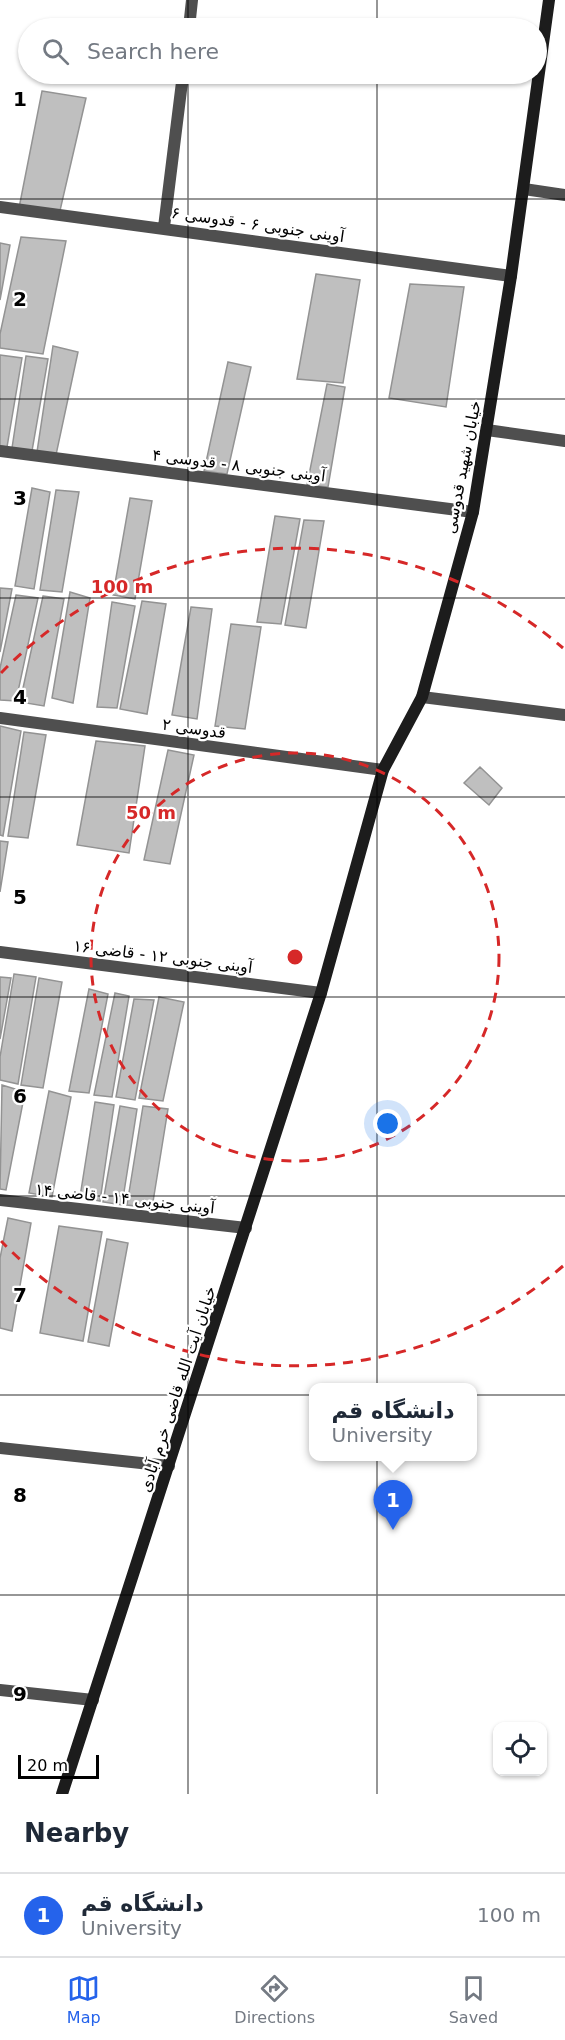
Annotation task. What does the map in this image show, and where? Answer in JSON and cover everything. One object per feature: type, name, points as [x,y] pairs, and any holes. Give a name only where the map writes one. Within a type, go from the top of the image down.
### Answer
[{"type":"main road","name":"خیابان شهید قدوسی","points":[[547,18],[549,0]]},
{"type":"main road","name":"خیابان شهید قدوسی","points":[[321,993],[383,770],[422,698],[474,512],[512,276],[538,84]]},
{"type":"main road","name":"خیابان آیت الله قاضی خرم آبادی","points":[[62,1794],[321,993]]},
{"type":"street","points":[[190,18],[192,0]]},
{"type":"street","points":[[164,227],[182,84]]},
{"type":"street","points":[[524,189],[565,195]]},
{"type":"street","name":"آوینی جنوبی ۶ - قدوسی ۶","points":[[0,207],[164,227],[512,276]]},
{"type":"street","points":[[487,430],[565,441]]},
{"type":"street","name":"آوینی جنوبی ۸ - قدوسی ۴","points":[[0,451],[474,512]]},
{"type":"street","points":[[422,698],[565,715]]},
{"type":"street","name":"قدوسی ۲","points":[[0,718],[383,770]]},
{"type":"street","name":"آوینی جنوبی ۱۲ - قاضی ۱۶","points":[[0,952],[321,993]]},
{"type":"street","name":"آوینی جنوبی ۱۴ - قاضی ۱۴","points":[[0,1200],[246,1228]]},
{"type":"street","points":[[0,1448],[169,1466]]},
{"type":"street","points":[[0,1690],[93,1700]]},
{"type":"building","points":[[42,91],[86,98],[59,215],[19,208]]},
{"type":"building","points":[[21,237],[66,241],[43,354],[0,348],[0,334]]},
{"type":"building","points":[[0,243],[10,245],[0,300]]},
{"type":"building","points":[[316,274],[360,280],[343,383],[297,379]]},
{"type":"building","points":[[410,284],[464,287],[446,407],[389,398]]},
{"type":"building","points":[[53,346],[78,352],[56,455],[37,452]]},
{"type":"building","points":[[0,355],[22,358],[7,447],[0,446]]},
{"type":"building","points":[[26,356],[48,359],[32,451],[12,448]]},
{"type":"building","points":[[228,362],[251,367],[227,474],[204,471]]},
{"type":"building","points":[[327,384],[345,387],[328,487],[307,485]]},
{"type":"building","points":[[32,488],[50,492],[34,589],[15,586]]},
{"type":"building","points":[[56,490],[79,492],[62,592],[40,590]]},
{"type":"building","points":[[130,498],[152,501],[135,599],[113,595]]},
{"type":"building","points":[[275,516],[300,519],[281,624],[257,622]]},
{"type":"building","points":[[304,520],[324,521],[306,628],[285,625]]},
{"type":"building","points":[[0,588],[12,589],[0,652]]},
{"type":"building","points":[[70,592],[90,598],[73,703],[52,698]]},
{"type":"building","points":[[16,595],[38,598],[16,701],[0,700],[0,668]]},
{"type":"building","points":[[43,596],[64,599],[44,706],[20,702]]},
{"type":"building","points":[[142,601],[166,604],[147,714],[120,709]]},
{"type":"building","points":[[112,602],[135,606],[117,708],[97,707]]},
{"type":"building","points":[[191,607],[212,609],[197,719],[172,715]]},
{"type":"building","points":[[231,624],[261,627],[245,729],[215,726]]},
{"type":"building","points":[[0,726],[21,731],[3,836],[0,835]]},
{"type":"building","points":[[24,732],[46,735],[28,838],[8,836]]},
{"type":"building","points":[[96,741],[145,746],[129,853],[77,845]]},
{"type":"building","points":[[168,750],[194,755],[170,864],[144,860]]},
{"type":"building","points":[[480,767],[502,788],[489,805],[464,783]]},
{"type":"building","points":[[0,841],[8,842],[0,892]]},
{"type":"building","points":[[14,974],[36,977],[18,1084],[0,1080],[0,1057]]},
{"type":"building","points":[[0,977],[11,978],[0,1039]]},
{"type":"building","points":[[39,978],[62,982],[43,1088],[21,1085]]},
{"type":"building","points":[[89,989],[108,994],[89,1093],[69,1091]]},
{"type":"building","points":[[115,993],[129,996],[112,1097],[94,1095]]},
{"type":"building","points":[[159,997],[184,1002],[163,1101],[139,1098]]},
{"type":"building","points":[[134,999],[154,1000],[135,1100],[116,1097]]},
{"type":"building","points":[[2,1085],[25,1092],[6,1190],[0,1189]]},
{"type":"building","points":[[49,1091],[71,1097],[52,1197],[29,1193]]},
{"type":"building","points":[[95,1102],[114,1105],[100,1201],[80,1197]]},
{"type":"building","points":[[120,1106],[137,1109],[122,1205],[103,1202]]},
{"type":"building","points":[[143,1106],[168,1109],[152,1208],[127,1205]]},
{"type":"building","points":[[8,1218],[31,1223],[12,1331],[0,1328],[0,1258]]},
{"type":"building","points":[[59,1226],[102,1232],[83,1341],[40,1333]]},
{"type":"building","points":[[107,1239],[128,1243],[109,1346],[88,1342]]},
{"type":"place","name":"دانشگاه قم","points":[[393,1530]]}]
